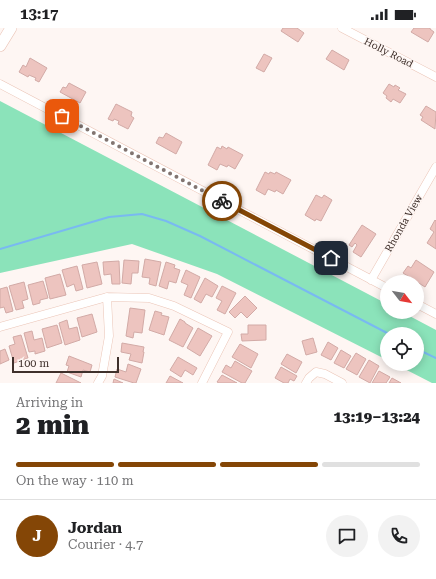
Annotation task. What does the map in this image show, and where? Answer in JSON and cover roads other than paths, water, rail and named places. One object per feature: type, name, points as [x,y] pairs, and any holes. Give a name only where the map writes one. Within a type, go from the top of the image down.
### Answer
[{"type":"street","points":[[0,46],[11,28]]},
{"type":"street","name":"Holly Road","points":[[342,28],[436,77]]},
{"type":"street","points":[[0,84],[380,284]]},
{"type":"street","name":"Rhonda View","points":[[371,280],[436,167]]},
{"type":"street","points":[[0,327],[107,297],[149,298],[174,306],[228,332],[202,383]]},
{"type":"street","points":[[98,383],[102,376],[109,336],[107,297]]},
{"type":"street","points":[[424,308],[436,314]]},
{"type":"street","points":[[306,383],[316,372],[325,374],[342,383]]},
{"type":"waterway","points":[[0,249],[109,217],[142,214],[166,221],[200,236],[380,329]]},
{"type":"waterway","points":[[424,352],[436,358]]}]
